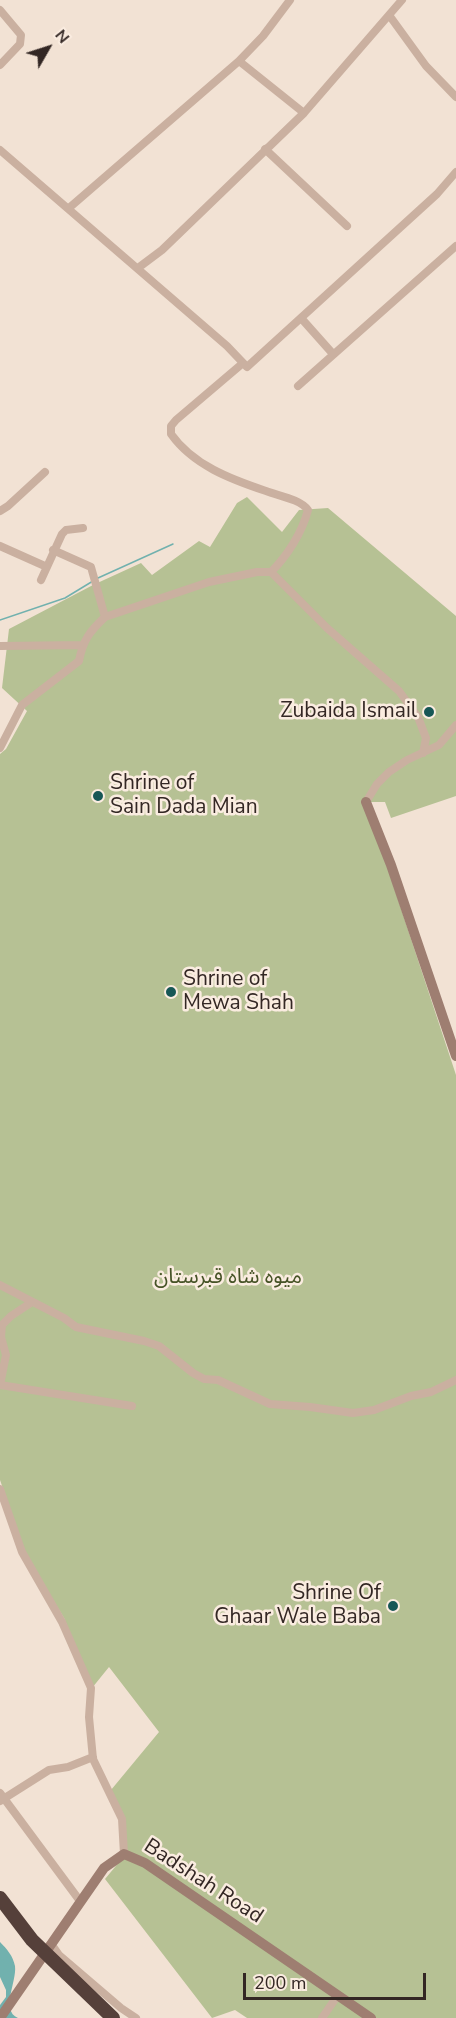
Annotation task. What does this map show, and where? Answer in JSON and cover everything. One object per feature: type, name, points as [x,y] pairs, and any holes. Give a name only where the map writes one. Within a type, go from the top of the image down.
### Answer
[{"type":"highway","points":[[0,1898],[32,1940],[113,2018]]},
{"type":"main road","points":[[366,802],[391,865],[456,1056]]},
{"type":"main road","name":"Badshah Road","points":[[0,2018],[104,1868],[124,1854],[145,1863],[371,2018]]},
{"type":"street","points":[[69,208],[238,61],[263,36],[290,0]]},
{"type":"street","points":[[138,268],[162,250],[265,148],[304,113],[402,0]]},
{"type":"street","points":[[0,65],[20,44],[21,35],[2,15]]},
{"type":"street","points":[[389,15],[426,66],[456,97]]},
{"type":"street","points":[[238,61],[304,113]]},
{"type":"street","points":[[265,148],[347,226]]},
{"type":"street","points":[[0,150],[138,268],[248,367],[437,194],[456,172]]},
{"type":"street","points":[[298,386],[456,246]]},
{"type":"street","points":[[301,318],[333,354]]},
{"type":"street","points":[[0,748],[22,705],[79,661],[82,645],[92,629],[105,617],[209,582],[257,572],[271,572],[280,563],[298,535],[308,510],[305,506],[245,484],[200,462],[187,453],[171,434],[171,426],[176,420],[243,363]]},
{"type":"street","points":[[0,511],[45,472]]},
{"type":"street","points":[[41,580],[53,550],[64,532],[83,528]]},
{"type":"street","points":[[0,546],[46,567]]},
{"type":"street","points":[[53,550],[90,567],[105,617]]},
{"type":"street","points":[[271,572],[327,628],[399,691],[418,717],[426,738],[423,753]]},
{"type":"street","points":[[0,646],[82,645]]},
{"type":"street","points":[[366,802],[377,784],[389,772],[444,741],[456,725]]},
{"type":"street","points":[[0,1285],[64,1318],[76,1327],[159,1346],[204,1379],[218,1380],[270,1404],[353,1413],[374,1410],[411,1396],[431,1392],[456,1380]]},
{"type":"street","points":[[32,1302],[2,1325],[1,1337],[6,1355],[0,1385],[132,1406]]},
{"type":"street","points":[[0,1489],[22,1552],[62,1622],[91,1688],[89,1717],[93,1757],[122,1819],[124,1854]]},
{"type":"street","points":[[80,1901],[1,1797],[49,1770],[68,1767],[93,1757]]},
{"type":"street","points":[[52,1945],[70,1964],[136,2018]]},
{"type":"street","points":[[322,2018],[338,1995]]},
{"type":"green space","name":"میوہ شاہ قبرستان","points":[[247,497],[282,532],[299,510],[328,508],[456,616],[456,796],[391,818],[385,802],[370,802],[374,827],[456,1075],[456,2018],[247,2018],[235,2010],[212,2018],[105,1879],[120,1861],[125,1820],[111,1790],[159,1732],[109,1667],[92,1688],[64,1618],[26,1555],[0,1480],[0,754],[6,749],[27,711],[2,688],[9,629],[141,563],[152,575],[199,541],[210,547],[237,503]]},
{"type":"water","points":[[0,1942],[13,1959],[15,1966],[10,2009],[18,2018],[0,2018],[0,2005],[6,1997],[6,1990],[0,1977]]},
{"type":"waterway","points":[[98,578],[173,544]]},
{"type":"waterway","points":[[0,620],[65,598],[93,581]]},
{"type":"place","name":"Zubaida Ismail","points":[[429,712]]},
{"type":"place","name":"Shrine of Sain Dada Mian","points":[[98,796]]},
{"type":"place","name":"Shrine of Mewa Shah","points":[[171,992]]},
{"type":"place","name":"Shrine Of Ghaar Wale Baba","points":[[393,1606]]}]
